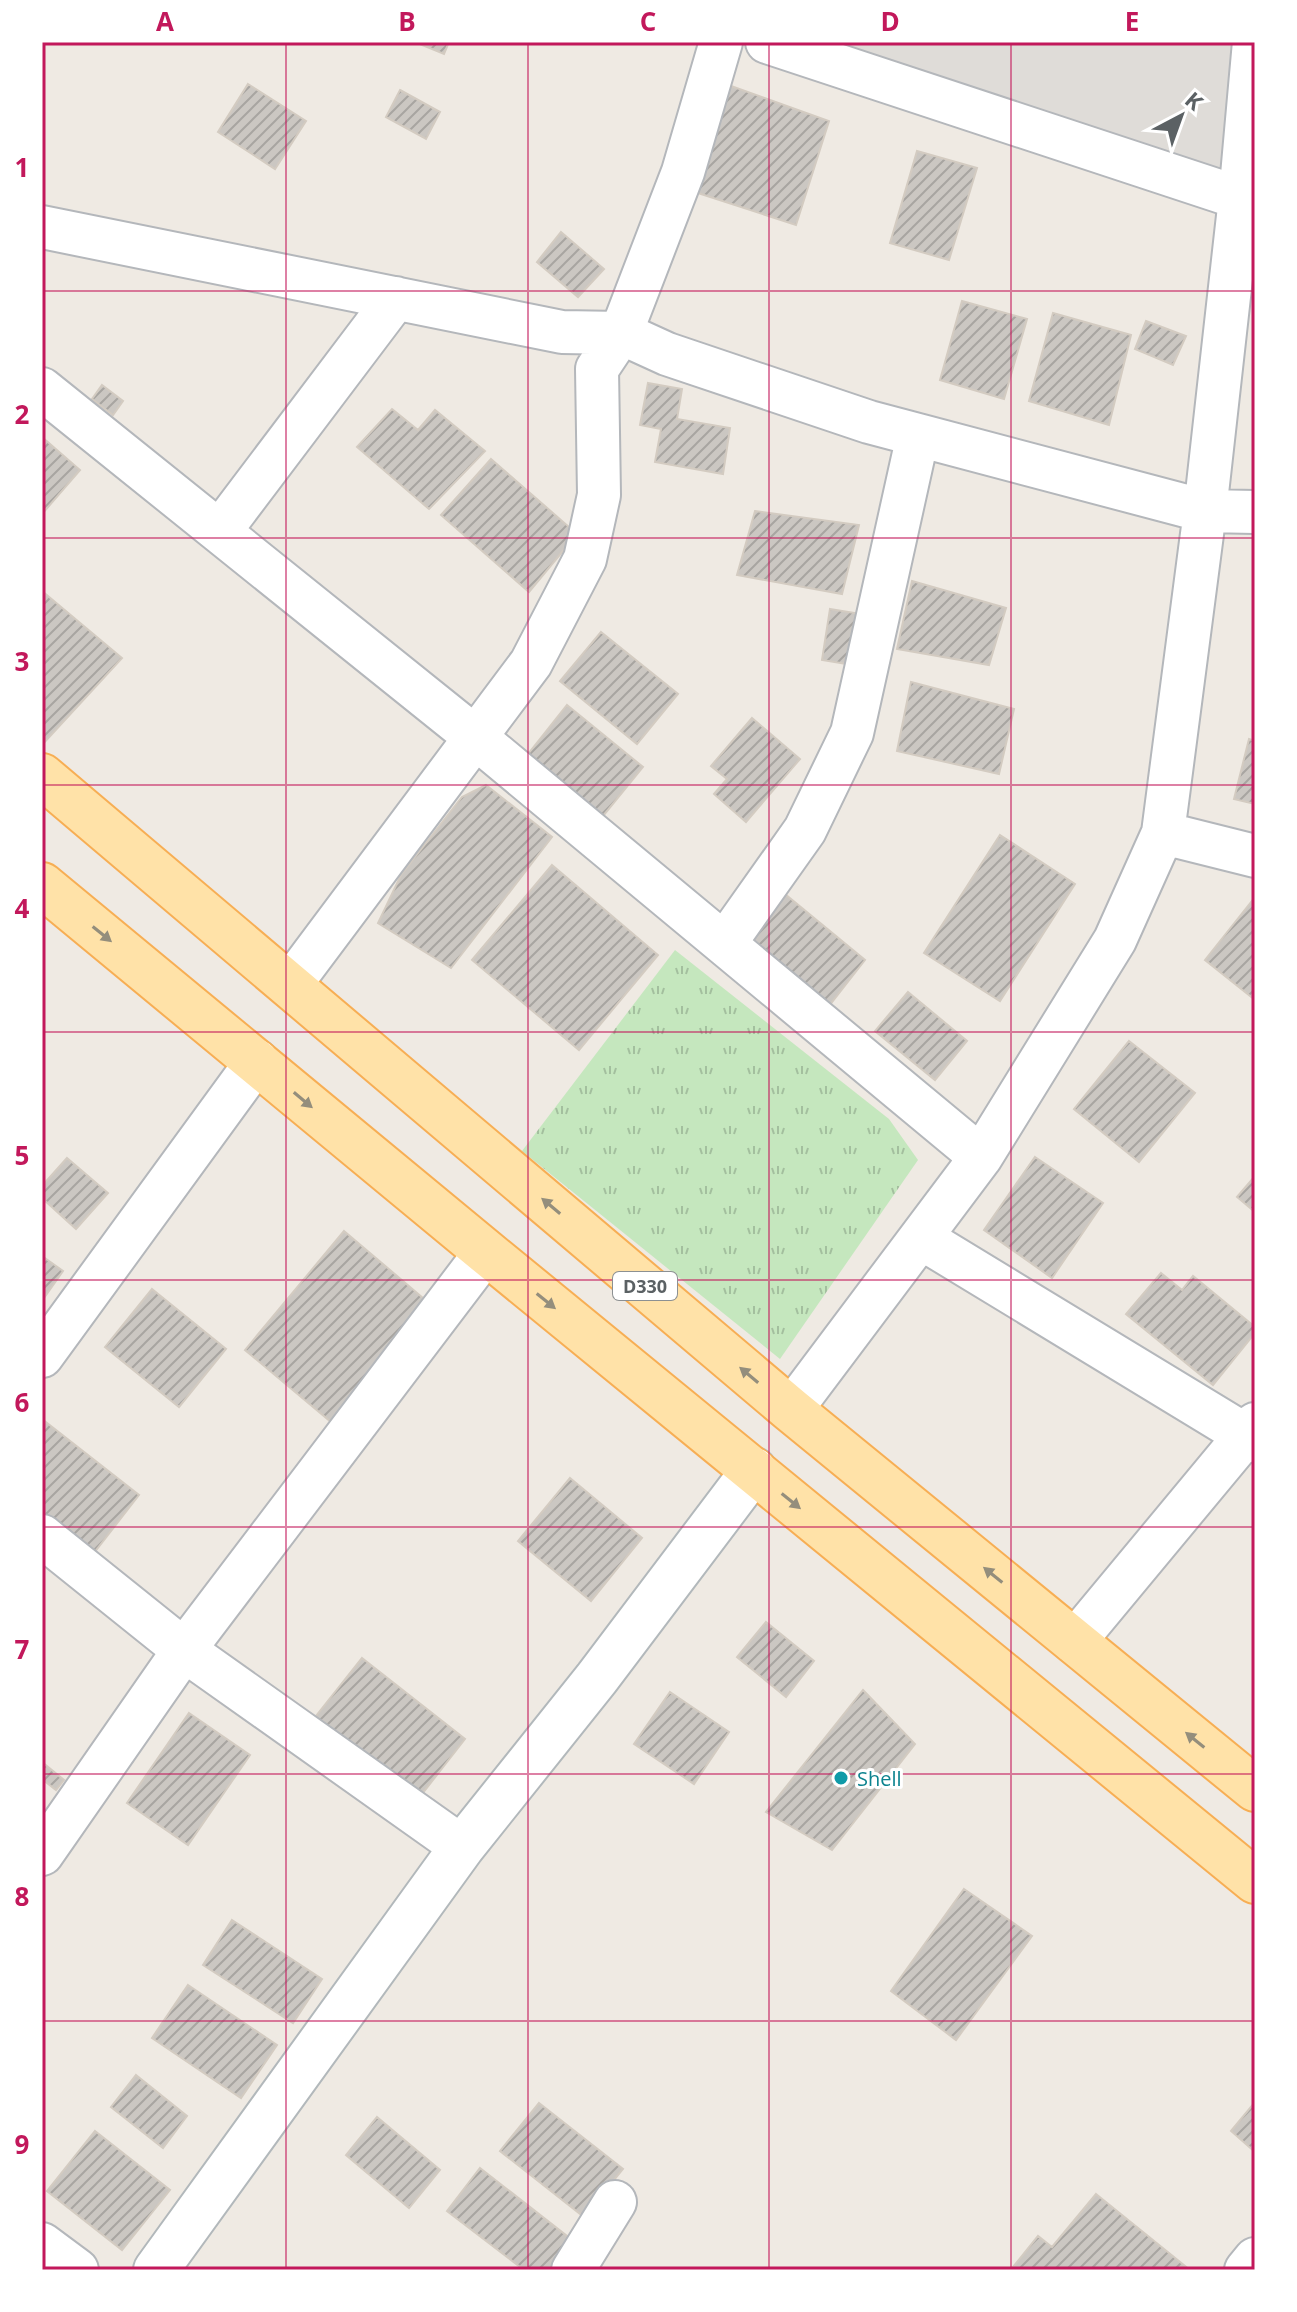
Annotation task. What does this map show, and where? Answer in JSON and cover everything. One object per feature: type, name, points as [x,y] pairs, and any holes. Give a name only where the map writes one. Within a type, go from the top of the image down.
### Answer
[{"type":"main road","name":"D330","points":[[48,792],[290,985],[791,1410],[1255,1789]]},
{"type":"main road","points":[[42,885],[1255,1881]]},
{"type":"street","points":[[290,985],[531,663],[585,559],[599,495],[597,369],[621,333],[683,172],[721,42]]},
{"type":"street","points":[[767,42],[1240,198]]},
{"type":"street","points":[[791,1410],[981,1157],[1115,940],[1163,833],[1205,511],[1254,42]]},
{"type":"street","points":[[42,227],[562,332],[621,333],[667,354],[869,422],[1205,511],[1255,512]]},
{"type":"street","points":[[220,531],[396,298]]},
{"type":"street","points":[[42,389],[475,737],[981,1157]]},
{"type":"street","points":[[725,943],[805,830],[852,733],[918,435]]},
{"type":"street","points":[[1163,833],[1255,856]]},
{"type":"street","points":[[42,1356],[257,1061]]},
{"type":"street","points":[[921,1238],[1252,1433],[1074,1642]]},
{"type":"street","points":[[42,1854],[184,1650],[486,1252]]},
{"type":"street","points":[[156,2270],[462,1847],[597,1678],[754,1470]]},
{"type":"street","points":[[42,1536],[184,1650],[462,1847]]},
{"type":"street","points":[[573,2270],[615,2202]]},
{"type":"street","points":[[42,2244],[77,2270]]},
{"type":"street","points":[[1246,2270],[1255,2259]]},
{"type":"shaded area","points":[[767,42],[1255,42],[1255,200]]},
{"type":"green space","points":[[675,950],[889,1119],[918,1160],[780,1359],[522,1151]]},
{"type":"building","points":[[415,42],[449,42],[444,54]]},
{"type":"building","points":[[248,84],[306,121],[275,169],[218,132]]},
{"type":"building","points":[[731,86],[829,121],[796,225],[695,192]]},
{"type":"building","points":[[400,90],[440,112],[426,139],[386,117]]},
{"type":"building","points":[[917,151],[977,168],[949,260],[890,243]]},
{"type":"building","points":[[561,232],[604,269],[578,297],[537,262]]},
{"type":"building","points":[[962,301],[1027,319],[1004,399],[940,380]]},
{"type":"building","points":[[1053,313],[1131,335],[1109,425],[1029,401]]},
{"type":"building","points":[[1146,321],[1186,336],[1173,365],[1135,349]]},
{"type":"building","points":[[648,383],[682,389],[677,419],[730,428],[723,474],[655,462],[661,429],[640,425]]},
{"type":"building","points":[[102,385],[123,401],[113,415],[92,399]]},
{"type":"building","points":[[392,409],[418,430],[435,410],[485,451],[429,509],[357,447]]},
{"type":"building","points":[[42,437],[80,470],[42,514]]},
{"type":"building","points":[[491,459],[577,534],[529,592],[441,515]]},
{"type":"building","points":[[755,511],[859,525],[842,594],[737,575]]},
{"type":"building","points":[[912,581],[1006,608],[989,665],[897,649]]},
{"type":"building","points":[[42,591],[122,658],[42,745]]},
{"type":"building","points":[[830,609],[861,614],[853,665],[822,660]]},
{"type":"building","points":[[601,632],[678,694],[637,744],[560,681]]},
{"type":"building","points":[[911,682],[1014,709],[999,774],[897,751]]},
{"type":"building","points":[[567,705],[643,767],[603,816],[528,754]]},
{"type":"building","points":[[752,718],[800,759],[746,822],[714,794],[727,779],[711,766]]},
{"type":"building","points":[[1249,739],[1255,741],[1255,804],[1234,799]]},
{"type":"building","points":[[486,785],[552,837],[451,968],[378,923],[401,875],[462,797]]},
{"type":"building","points":[[1000,835],[1075,884],[1000,1001],[924,953]]},
{"type":"building","points":[[552,865],[658,955],[579,1050],[472,960]]},
{"type":"building","points":[[785,894],[865,960],[825,1011],[744,945]]},
{"type":"building","points":[[1255,897],[1255,1000],[1205,960]]},
{"type":"building","points":[[908,992],[967,1041],[935,1080],[875,1031]]},
{"type":"building","points":[[1129,1041],[1195,1093],[1139,1162],[1074,1109]]},
{"type":"building","points":[[1035,1157],[1103,1203],[1052,1278],[984,1230]]},
{"type":"building","points":[[67,1158],[108,1193],[76,1229],[42,1198],[42,1186]]},
{"type":"building","points":[[1255,1176],[1255,1212],[1237,1197]]},
{"type":"building","points":[[344,1231],[436,1309],[337,1427],[245,1350]]},
{"type":"building","points":[[42,1256],[63,1271],[44,1298],[42,1297]]},
{"type":"building","points":[[1161,1273],[1182,1290],[1193,1276],[1255,1327],[1255,1333],[1213,1385],[1126,1314]]},
{"type":"building","points":[[152,1289],[226,1349],[179,1407],[105,1347]]},
{"type":"building","points":[[42,1419],[139,1495],[90,1558],[42,1520]]},
{"type":"building","points":[[570,1478],[642,1538],[591,1601],[518,1541]]},
{"type":"building","points":[[766,1622],[814,1661],[786,1697],[737,1657]]},
{"type":"building","points":[[362,1658],[465,1739],[415,1803],[312,1721]]},
{"type":"building","name":"Shell","points":[[863,1690],[915,1744],[832,1850],[766,1812]]},
{"type":"building","points":[[670,1692],[729,1732],[694,1784],[634,1744]]},
{"type":"building","points":[[189,1713],[250,1755],[188,1845],[127,1803]]},
{"type":"building","points":[[42,1762],[64,1780],[56,1790],[42,1779]]},
{"type":"building","points":[[964,1889],[1032,1936],[956,2040],[891,1991]]},
{"type":"building","points":[[232,1920],[322,1979],[293,2023],[203,1965]]},
{"type":"building","points":[[188,1985],[277,2045],[241,2098],[152,2038]]},
{"type":"building","points":[[136,2075],[187,2116],[163,2148],[111,2107]]},
{"type":"building","points":[[1255,2102],[1255,2152],[1231,2131]]},
{"type":"building","points":[[539,2103],[623,2169],[584,2217],[500,2151]]},
{"type":"building","points":[[377,2117],[440,2170],[409,2208],[346,2155]]},
{"type":"building","points":[[95,2131],[170,2190],[122,2250],[47,2191]]},
{"type":"building","points":[[480,2168],[576,2243],[555,2270],[524,2270],[447,2211]]},
{"type":"building","points":[[1096,2194],[1190,2270],[1016,2270],[1013,2267],[1038,2236],[1052,2247]]},
{"type":"place","name":"Shell","points":[[841,1778]]}]
